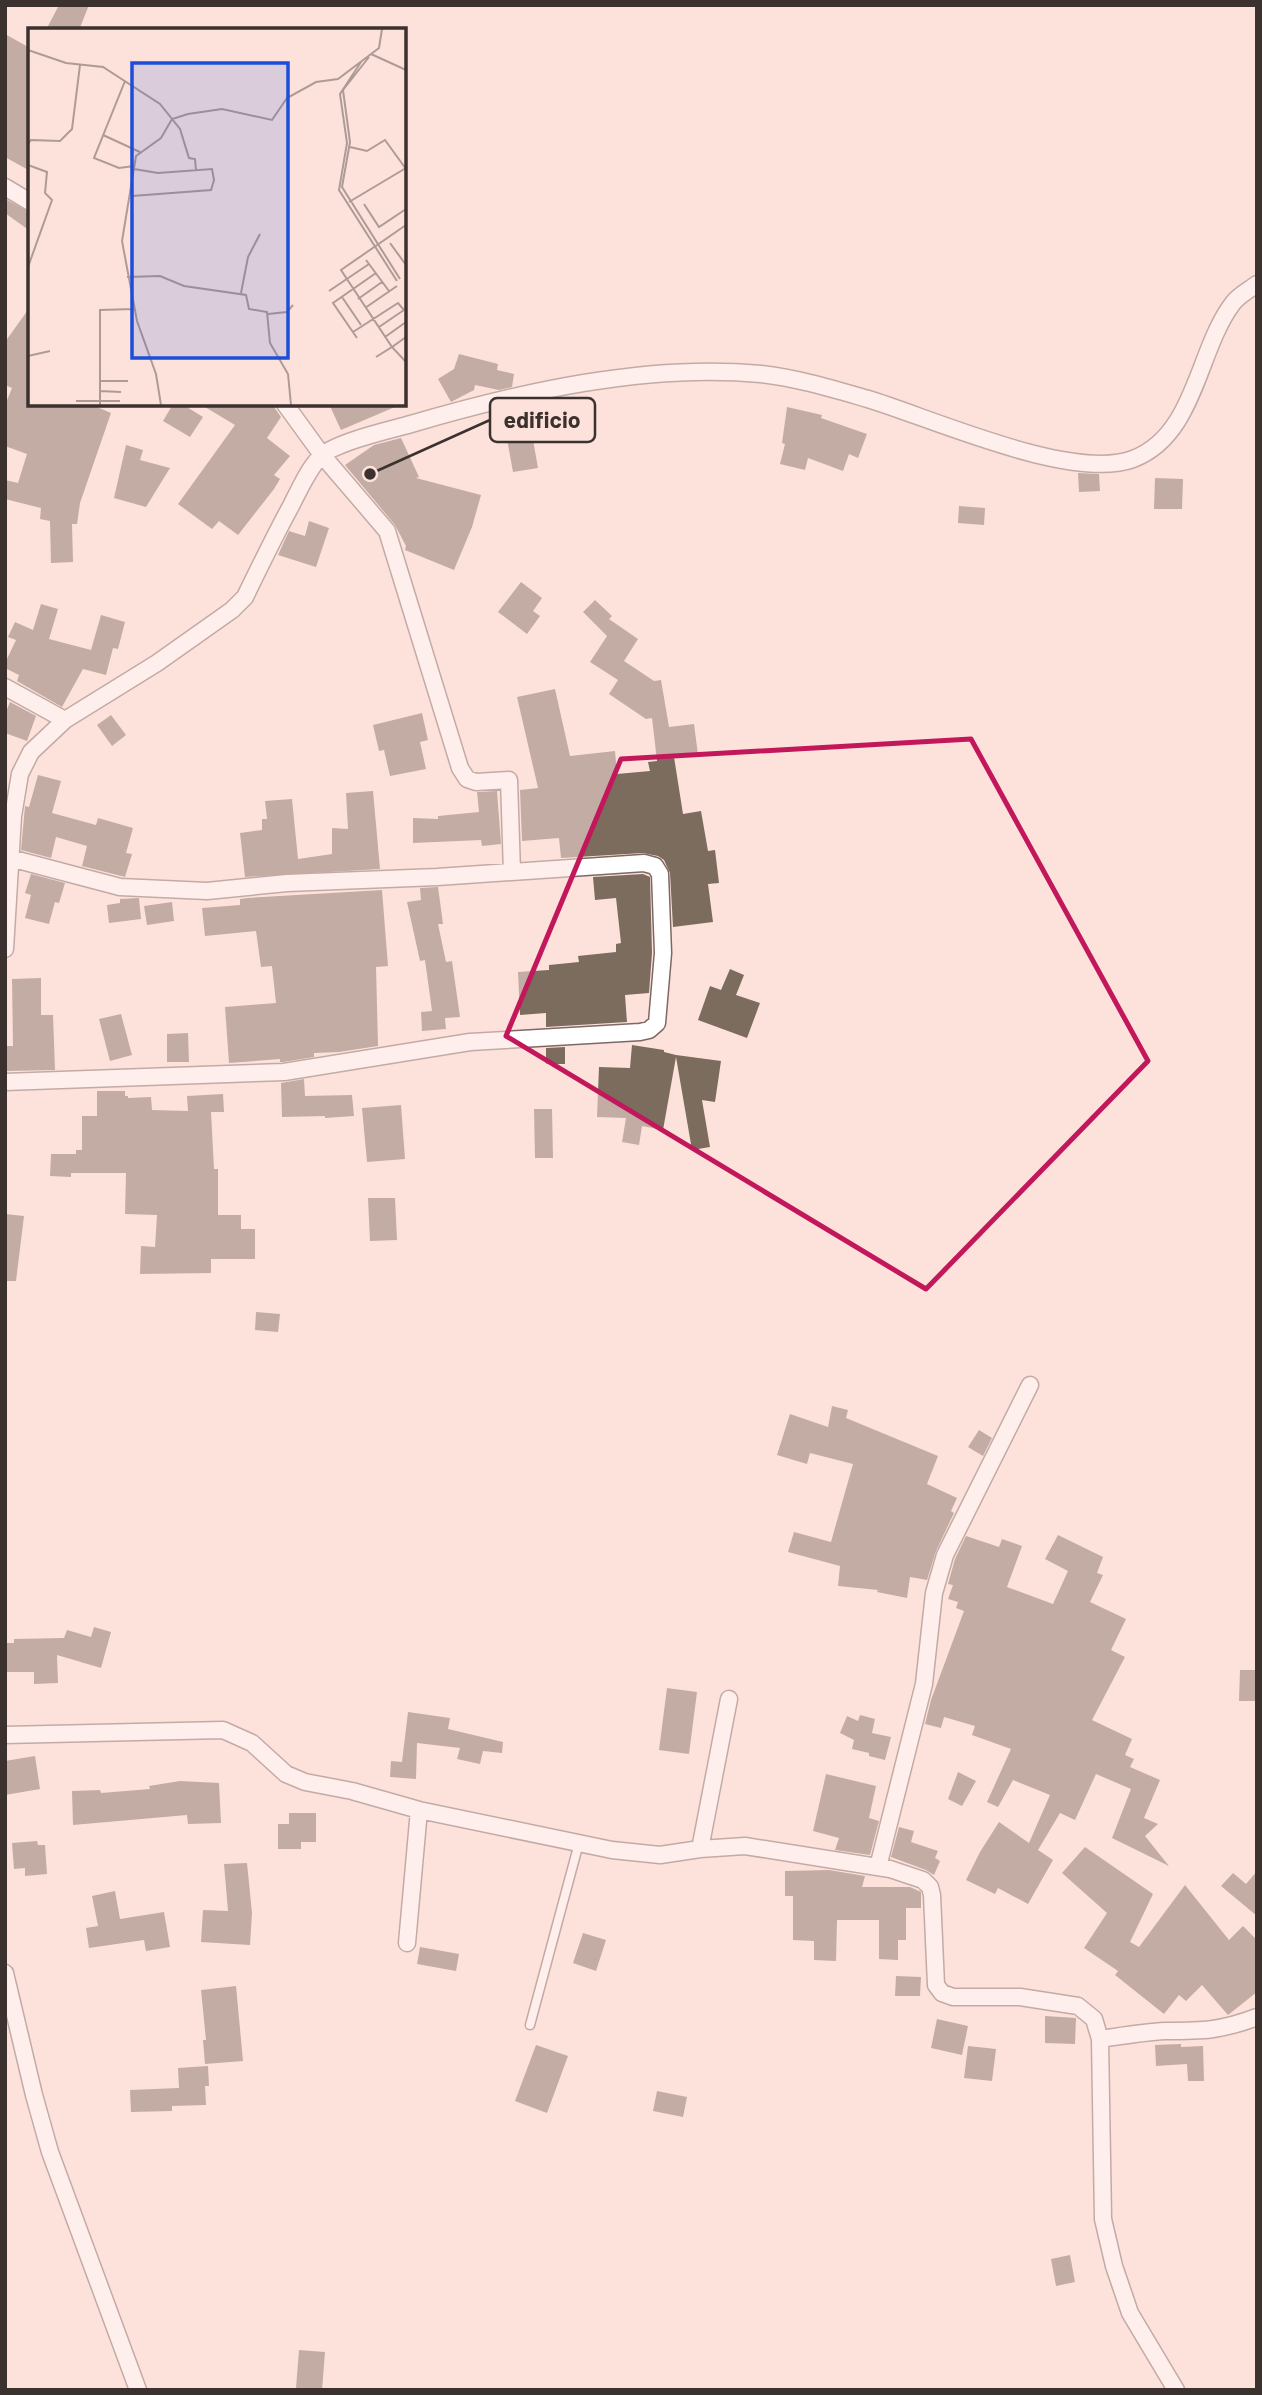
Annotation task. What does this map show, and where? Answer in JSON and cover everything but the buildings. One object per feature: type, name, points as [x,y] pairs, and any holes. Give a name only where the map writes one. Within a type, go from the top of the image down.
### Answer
[{"type":"street","points":[[5,187],[28,201]]},
{"type":"street","points":[[5,949],[10,858],[8,836],[20,774],[31,752],[65,720],[157,663],[232,610],[245,597],[298,491],[322,455],[391,429],[539,390],[648,376],[723,372],[799,380],[841,391],[975,436],[1060,459],[1101,464],[1133,459],[1168,434],[1182,411],[1224,316],[1235,300],[1257,284]]},
{"type":"street","points":[[286,406],[322,455],[387,531],[460,768],[467,779],[476,782],[509,780],[512,872]]},
{"type":"street","points":[[5,687],[65,720]]},
{"type":"street","points":[[5,1082],[284,1072],[470,1042],[640,1032],[654,1028],[657,1023],[663,953],[660,874],[655,866],[644,863],[287,883],[207,891],[120,887],[10,858]]},
{"type":"street","points":[[878,1867],[925,1684],[934,1593],[939,1573],[1030,1385]]},
{"type":"street","points":[[700,1849],[729,1699]]},
{"type":"street","points":[[5,1735],[223,1730],[252,1743],[286,1774],[304,1782],[352,1791],[419,1810],[612,1850],[660,1855],[745,1846],[878,1867],[923,1880],[930,1887],[936,1984],[942,1993],[953,1997],[1020,1997],[1077,2006],[1094,2020],[1100,2039],[1103,2219],[1114,2266],[1130,2313],[1176,2390]]},
{"type":"street","points":[[407,1943],[419,1810]]},
{"type":"street","points":[[5,1973],[8,1995],[50,2152],[138,2390]]},
{"type":"street","points":[[1100,2039],[1164,2031],[1217,2030],[1257,2017]]},
{"type":"lane","points":[[530,2025],[579,1843]]},
{"type":"highlighted area","points":[[971,739],[1148,1061],[926,1289],[506,1036],[621,759]]},
{"type":"place","name":"edificio","points":[[370,474]]}]
